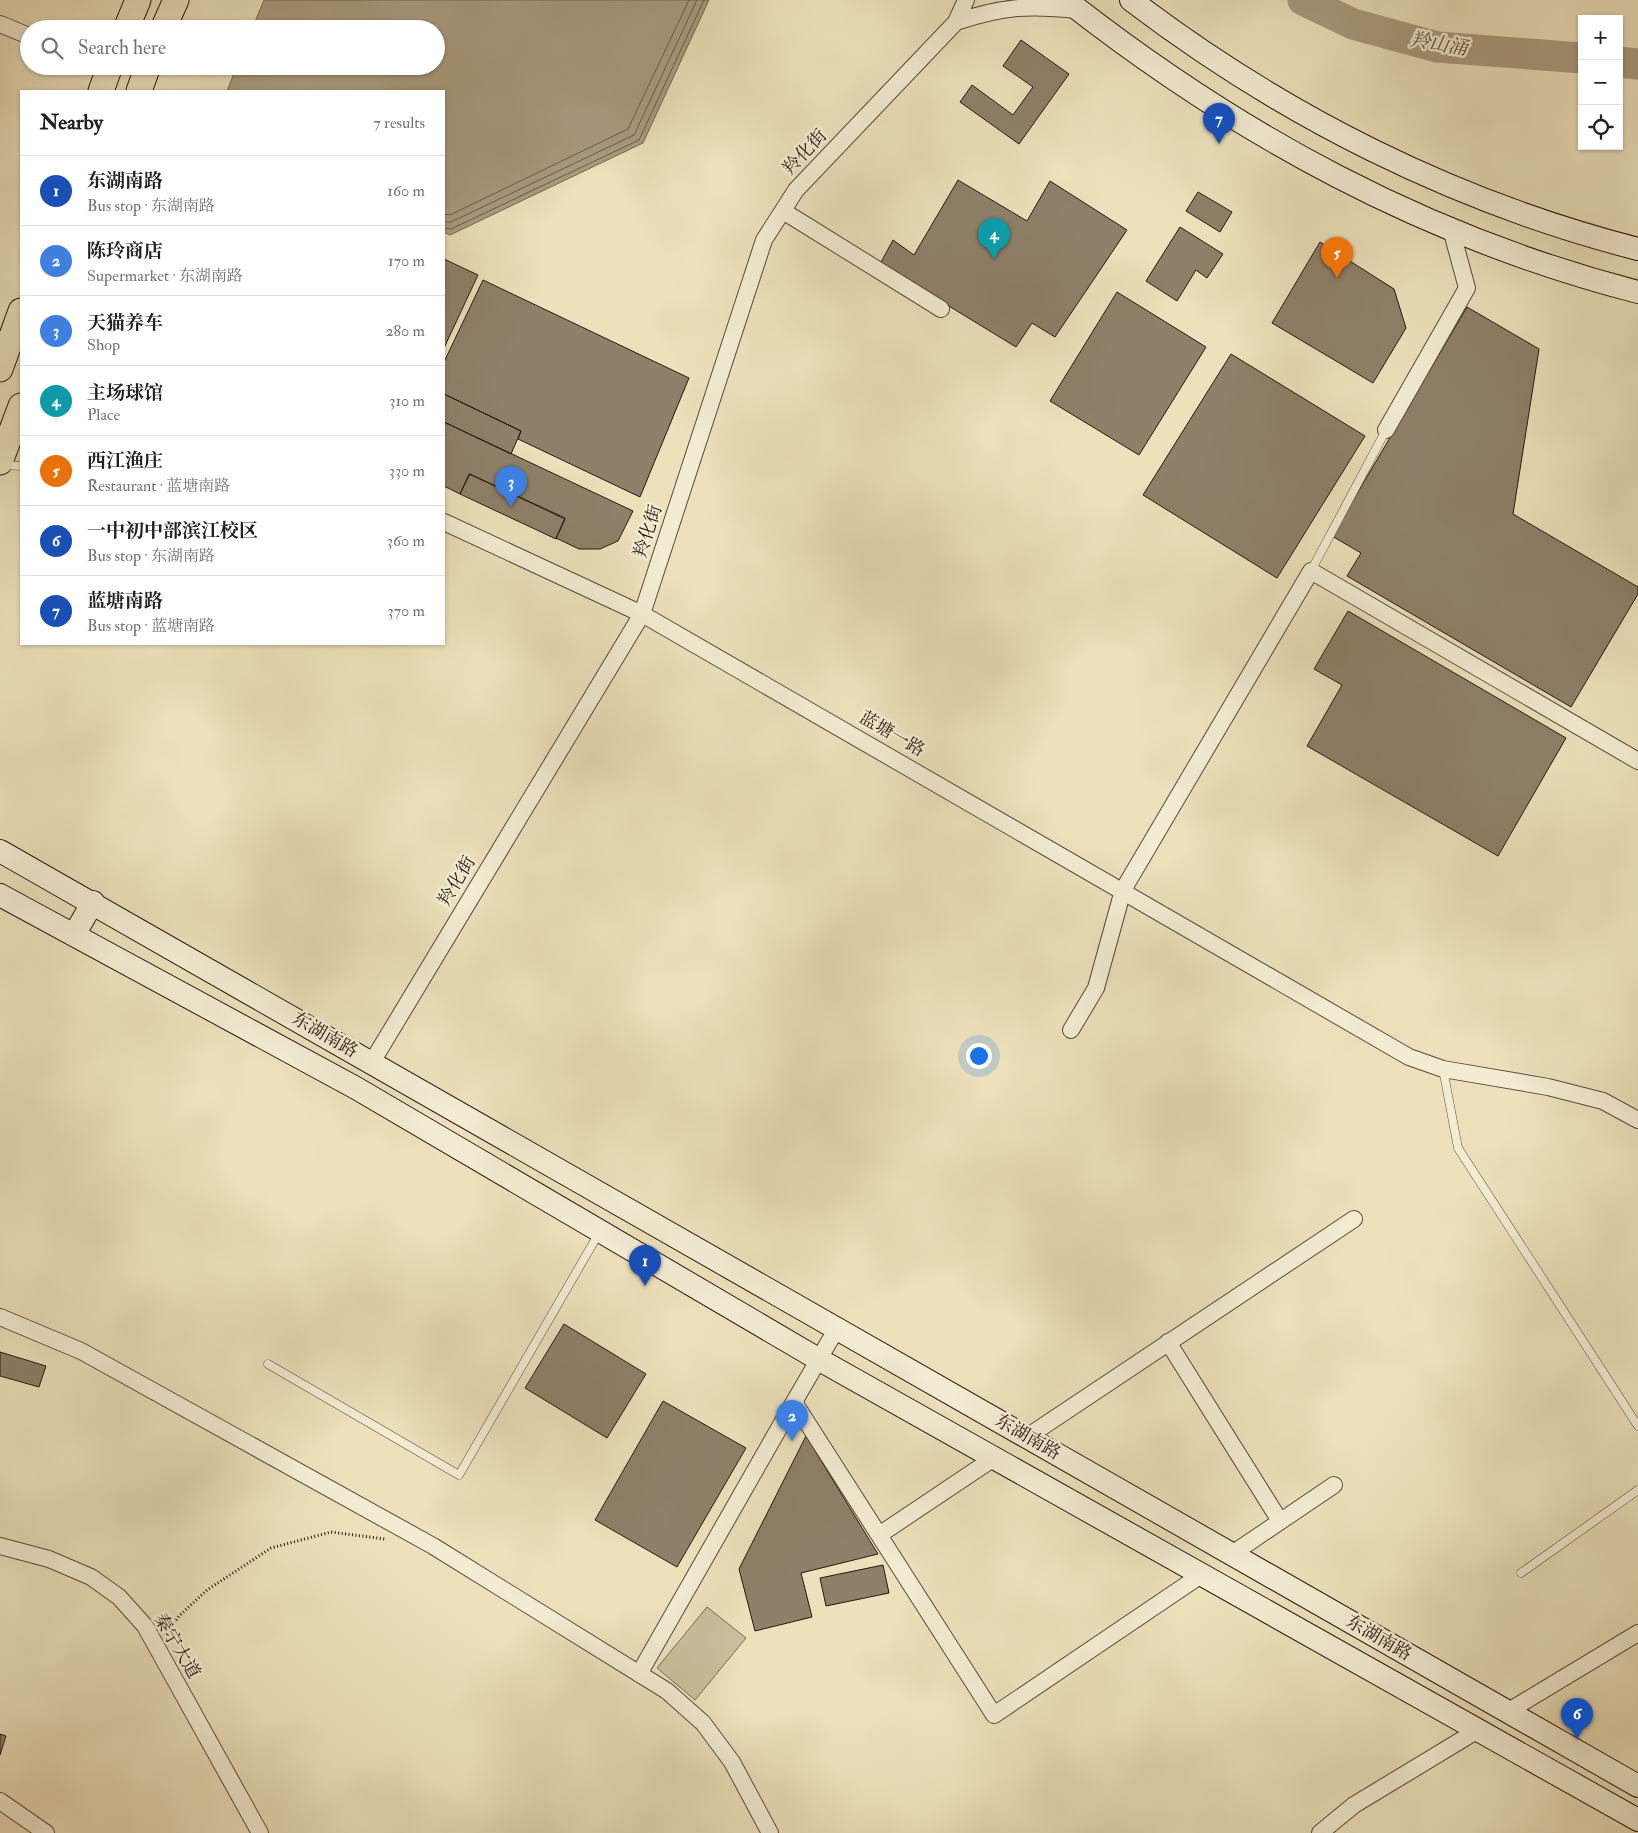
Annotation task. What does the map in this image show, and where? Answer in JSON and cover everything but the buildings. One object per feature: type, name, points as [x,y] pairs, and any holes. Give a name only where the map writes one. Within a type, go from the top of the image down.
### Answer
[{"type":"main road","points":[[130,20],[138,0]]},
{"type":"main road","points":[[167,20],[176,0]]},
{"type":"main road","points":[[1131,0],[1211,57],[1271,95],[1403,166],[1544,222],[1638,249]]},
{"type":"main road","points":[[1072,5],[1124,45],[1244,125],[1318,168],[1379,198],[1451,229],[1595,281],[1638,292]]},
{"type":"main road","points":[[139,90],[145,75]]},
{"type":"main road","points":[[0,369],[20,314]]},
{"type":"main road","points":[[0,463],[20,409]]},
{"type":"main road","name":"东湖南路","points":[[0,851],[93,902],[1638,1786]]},
{"type":"main road","name":"东湖南路","points":[[0,895],[356,1088],[818,1359],[1478,1730],[1635,1811]]},
{"type":"main road","points":[[74,936],[93,902]]},
{"type":"street","points":[[956,22],[966,0]]},
{"type":"street","points":[[956,22],[1007,8],[1072,5]]},
{"type":"street","name":"羚化街","points":[[372,1062],[642,614],[764,240],[796,190],[956,22]]},
{"type":"street","points":[[0,24],[20,32]]},
{"type":"street","points":[[782,211],[941,309]]},
{"type":"street","points":[[1386,430],[1467,288],[1451,229]]},
{"type":"street","name":"蓝塘一路","points":[[445,522],[642,614],[1123,890],[1409,1057],[1442,1069],[1548,1087],[1603,1101],[1638,1120]]},
{"type":"street","points":[[1071,1030],[1096,988],[1123,890],[1311,571],[1638,761]]},
{"type":"street","points":[[1027,1437],[1354,1218]]},
{"type":"street","points":[[0,1317],[81,1351],[433,1546],[667,1691],[702,1723],[732,1762],[770,1833]]},
{"type":"street","points":[[639,1674],[836,1328]]},
{"type":"street","points":[[1168,1342],[1280,1521]]},
{"type":"street","points":[[794,1402],[994,1715],[1201,1574]]},
{"type":"street","points":[[879,1535],[994,1458]]},
{"type":"street","points":[[1232,1554],[1334,1485]]},
{"type":"street","name":"秦宁大道","points":[[0,1546],[48,1558],[92,1576],[119,1597],[145,1626],[260,1833]]},
{"type":"street","points":[[1507,1712],[1638,1633]]},
{"type":"street","points":[[1320,1833],[1354,1805],[1478,1730]]},
{"type":"street","points":[[0,1800],[46,1833]]},
{"type":"lane","points":[[1311,571],[1386,430]]},
{"type":"lane","points":[[0,463],[20,466]]},
{"type":"lane","points":[[1442,1069],[1458,1148],[1638,1426]]},
{"type":"lane","points":[[268,1364],[459,1475],[600,1232]]},
{"type":"lane","points":[[1521,1574],[1638,1490]]},
{"type":"path","points":[[158,1650],[179,1616],[207,1590],[271,1548],[331,1532],[386,1539]]},
{"type":"shaded area","points":[[707,1607],[746,1638],[695,1700],[657,1668]]},
{"type":"water","points":[[264,0],[709,0],[643,143],[450,235],[445,232],[445,90],[227,90],[233,75],[445,75],[445,20],[256,20]]},
{"type":"waterway","name":"羚山涌","points":[[1303,0],[1353,24],[1437,47],[1578,58]]},
{"type":"waterway","name":"羚山涌","points":[[1623,62],[1638,64]]},
{"type":"place","name":"蓝塘南路","points":[[1219,144]]},
{"type":"place","name":"主场球馆","points":[[994,259]]},
{"type":"place","name":"西江渔庄","points":[[1337,278]]},
{"type":"place","name":"天猫养车","points":[[511,507]]},
{"type":"place","name":"东湖南路","points":[[645,1286]]},
{"type":"place","name":"陈玲商店","points":[[792,1441]]},
{"type":"place","name":"一中初中部滨江校区","points":[[1577,1739]]}]
